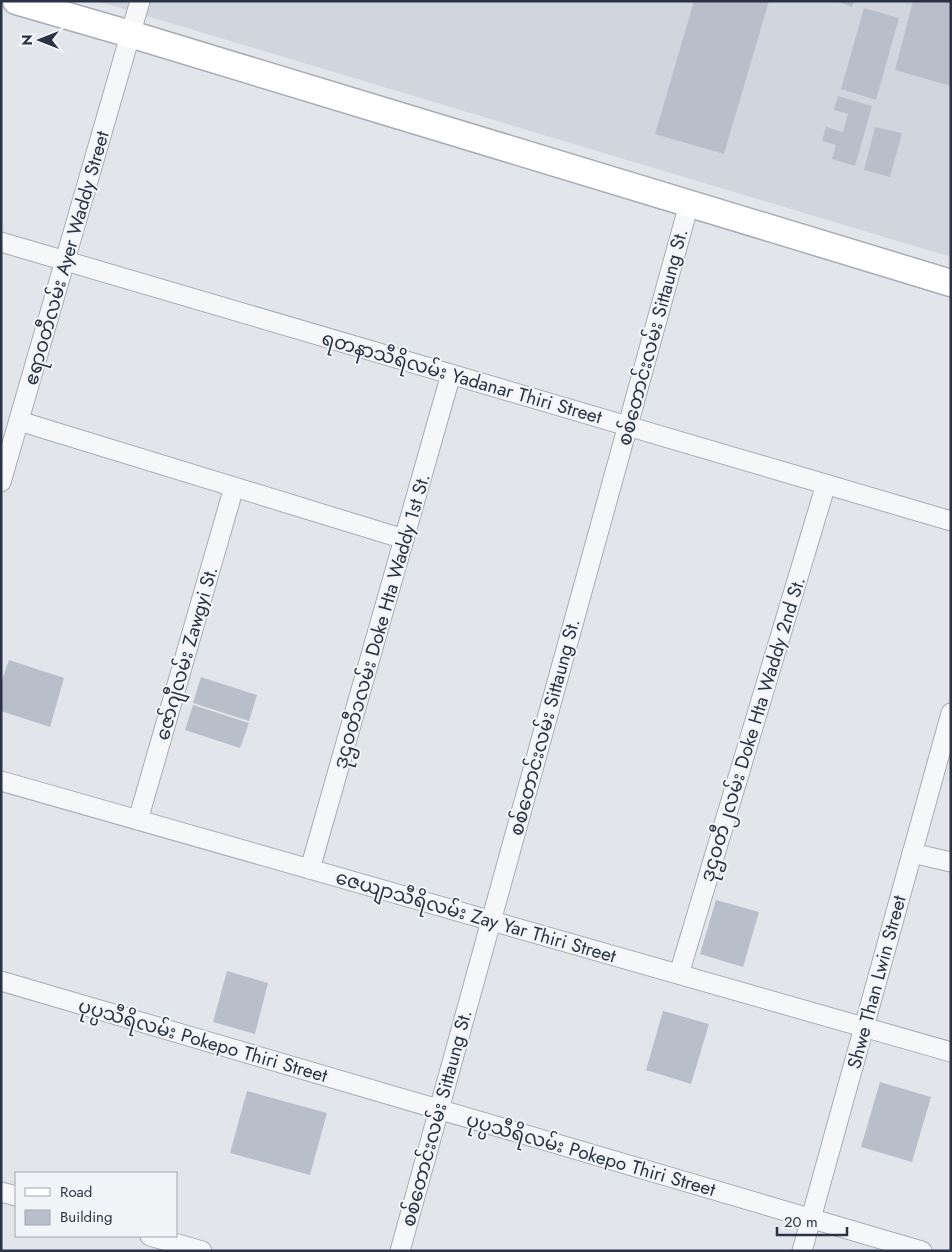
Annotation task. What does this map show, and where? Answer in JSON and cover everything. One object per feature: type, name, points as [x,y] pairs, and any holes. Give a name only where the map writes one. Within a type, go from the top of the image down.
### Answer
[{"type":"street","points":[[16,1],[951,283]]},
{"type":"street","name":"ဧရာဝတီလမ်း Ayer Waddy Street","points":[[1,482],[140,1]]},
{"type":"street","name":"စစ်တောင်းလမ်း Sittaung St.","points":[[400,1251],[689,204]]},
{"type":"street","name":"ရတနာသီရိလမ်း Yadanar Thiri Street","points":[[1,242],[951,521]]},
{"type":"street","name":"ဒုဌဝတီ၁လမ်း Doke Hta Waddy 1st St.","points":[[310,869],[452,374]]},
{"type":"street","points":[[19,422],[404,539]]},
{"type":"street","name":"ဒုဌဝတီ၂လမ်း Doke Hta Waddy 2nd St.","points":[[679,974],[826,484]]},
{"type":"street","name":"ဇော်ဂျီလမ်း Zawgyi St.","points":[[138,820],[234,487]]},
{"type":"street","name":"Shwe Than Lwin Street","points":[[802,1251],[951,713]]},
{"type":"street","name":"ဇေယျာသီရိလမ်း Zay Yar Thiri Street","points":[[1,781],[951,1052]]},
{"type":"street","points":[[912,853],[951,862]]},
{"type":"street","name":"ပုပ္ပသီရိလမ်း Pokepo Thiri Street","points":[[1,981],[922,1251]]},
{"type":"street","points":[[1,1192],[15,1196]]},
{"type":"street","points":[[153,1237],[202,1251]]},
{"type":"shaded area","points":[[97,1],[951,1],[951,257]]},
{"type":"building","points":[[694,1],[769,1],[724,154],[655,134]]},
{"type":"building","points":[[836,1],[854,1],[852,7]]},
{"type":"building","points":[[913,1],[951,1],[951,86],[895,70]]},
{"type":"building","points":[[864,8],[899,18],[876,100],[841,89]]},
{"type":"building","points":[[838,96],[872,106],[855,166],[832,159],[836,145],[822,141],[826,127],[843,132],[848,114],[834,110]]},
{"type":"building","points":[[875,127],[902,133],[890,177],[864,170]]},
{"type":"building","points":[[9,660],[64,678],[50,727],[1,711],[1,683]]},
{"type":"building","points":[[201,677],[257,695],[249,721],[193,703]]},
{"type":"building","points":[[193,705],[249,723],[240,748],[185,730]]},
{"type":"building","points":[[716,900],[759,912],[743,967],[700,954]]},
{"type":"building","points":[[227,971],[268,983],[255,1034],[213,1022]]},
{"type":"building","points":[[663,1011],[709,1024],[691,1084],[646,1070]]},
{"type":"building","points":[[880,1082],[931,1097],[912,1162],[861,1147]]},
{"type":"building","points":[[247,1091],[327,1113],[310,1175],[230,1153]]}]
